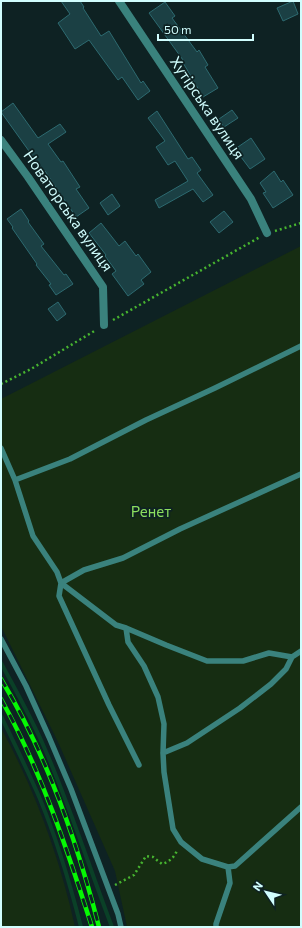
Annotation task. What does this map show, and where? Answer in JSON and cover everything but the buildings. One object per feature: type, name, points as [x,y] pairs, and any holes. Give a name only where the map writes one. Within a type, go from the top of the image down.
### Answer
[{"type":"street","name":"Хутірська вулиця","points":[[119,1],[251,199],[266,233]]},
{"type":"street","name":"Новаторська вулиця","points":[[1,140],[103,287],[104,325]]},
{"type":"lane","points":[[15,480],[70,459],[146,420],[301,346]]},
{"type":"lane","points":[[1,448],[15,480],[33,536],[57,572],[60,583],[59,596],[109,705],[139,765]]},
{"type":"lane","points":[[60,583],[84,570],[123,558],[180,529],[301,474]]},
{"type":"lane","points":[[60,583],[116,625],[207,661],[243,661],[270,653],[292,657]]},
{"type":"lane","points":[[126,628],[128,642],[144,666],[158,696],[164,724],[164,772],[173,829],[181,842],[202,859],[228,867],[235,866],[301,807]]},
{"type":"lane","points":[[1,640],[26,686],[71,789],[121,927]]},
{"type":"lane","points":[[163,753],[187,743],[240,708],[271,684],[286,669],[292,657],[301,651]]},
{"type":"lane","points":[[216,927],[230,883],[228,867]]},
{"type":"path","points":[[1,384],[31,369],[104,325],[266,233],[278,231],[301,223]]},
{"type":"path","points":[[108,888],[134,875],[146,856],[153,857],[162,864],[169,862],[176,853],[178,845],[181,842]]},
{"type":"green space","name":"Ренет","points":[[301,246],[301,927],[127,927],[115,871],[58,742],[1,626],[1,399]]},
{"type":"green space","points":[[1,728],[25,776],[45,825],[62,876],[75,927],[1,927]]},
{"type":"waterway","points":[[1,663],[24,705],[44,747],[71,814],[112,927]]},
{"type":"waterway","points":[[1,716],[31,778],[52,830],[63,862],[81,927]]},
{"type":"railway","points":[[1,679],[33,738],[59,799],[81,863],[99,927]]},
{"type":"railway","points":[[1,699],[29,754],[41,782],[63,839],[92,927]]}]
